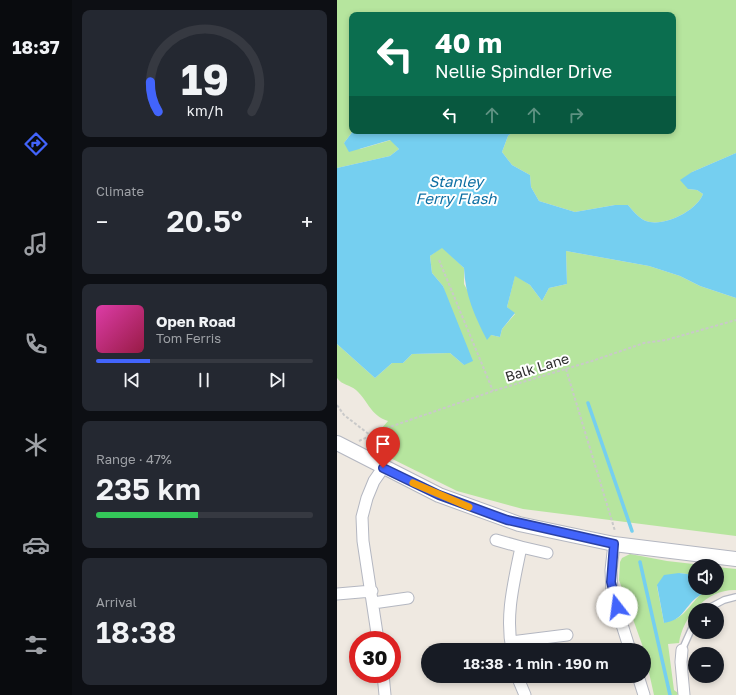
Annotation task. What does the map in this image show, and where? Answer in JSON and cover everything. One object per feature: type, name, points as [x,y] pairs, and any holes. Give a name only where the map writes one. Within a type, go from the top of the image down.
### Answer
[{"type":"street","points":[[337,443],[383,468],[439,495],[519,524],[615,538],[736,559]]},
{"type":"street","points":[[377,631],[363,541],[362,517],[367,498],[374,481],[383,468]]},
{"type":"street","points":[[615,538],[611,570],[612,593],[628,643]]},
{"type":"street","points":[[495,540],[547,553]]},
{"type":"street","points":[[511,643],[508,611],[521,547]]},
{"type":"street","points":[[337,594],[371,590]]},
{"type":"street","points":[[373,603],[408,598]]},
{"type":"street","points":[[525,643],[567,634]]},
{"type":"street","points":[[682,650],[681,662],[684,695]]},
{"type":"street","points":[[384,683],[385,695]]},
{"type":"street","points":[[520,683],[525,695]]},
{"type":"street","points":[[640,683],[644,695]]},
{"type":"lane","points":[[718,603],[736,597]]},
{"type":"lane","points":[[682,650],[688,637]]},
{"type":"path","points":[[439,260],[493,391]]},
{"type":"path","name":"Balk Lane","points":[[350,450],[359,441],[384,429],[493,391],[644,343],[666,340],[736,320]]},
{"type":"path","points":[[566,369],[615,538]]},
{"type":"path","points":[[337,405],[344,415],[370,435]]},
{"type":"path","points":[[608,531],[615,538]]},
{"type":"green space","points":[[337,0],[736,0],[736,153],[692,172],[688,189],[697,190],[703,194],[695,206],[673,219],[650,222],[638,216],[628,205],[615,205],[575,212],[539,201],[531,187],[530,175],[512,165],[502,152],[508,136],[510,134],[676,134],[676,12],[349,12],[349,134],[351,134],[344,143],[360,149],[391,140],[399,149],[390,156],[337,168]]},
{"type":"green space","points":[[442,247],[464,268],[464,284],[491,335],[500,337],[502,329],[515,314],[507,307],[515,275],[530,285],[542,301],[549,288],[567,284],[566,251],[649,266],[680,276],[700,286],[736,298],[736,536],[523,509],[457,491],[366,446],[388,421],[373,412],[356,390],[341,382],[337,378],[337,344],[375,378],[392,363],[403,363],[412,354],[450,353],[464,365],[443,286],[432,273],[430,256]]},
{"type":"green space","points":[[630,554],[688,563],[688,574],[679,573],[657,586],[664,623],[677,618],[688,609],[688,619],[681,633],[679,643],[668,644],[674,690],[678,693],[677,695],[654,695],[651,682],[651,643],[642,643],[619,580],[620,562],[622,558]]},
{"type":"green space","points":[[724,568],[736,569],[736,590],[725,591]]},
{"type":"green space","points":[[700,595],[713,595],[701,603],[693,603]]},
{"type":"water","name":"Stanley Ferry Flash","points":[[351,134],[510,134],[508,136],[502,152],[512,165],[530,175],[531,187],[539,201],[575,212],[615,205],[628,205],[641,218],[650,222],[673,219],[695,206],[703,194],[697,190],[688,189],[680,180],[692,172],[736,153],[736,298],[700,286],[680,276],[649,266],[566,251],[567,284],[549,288],[542,301],[530,285],[515,276],[507,307],[515,313],[502,329],[500,337],[491,335],[487,340],[471,306],[466,287],[464,268],[442,248],[430,256],[432,273],[443,286],[473,361],[464,365],[450,353],[412,354],[403,363],[392,363],[375,378],[337,344],[337,168],[390,156],[399,149],[390,140],[349,152],[344,143]]},
{"type":"water","points":[[679,573],[688,574],[688,595],[700,595],[691,603],[688,603],[688,607],[679,617],[670,622],[664,623],[657,585],[664,575]]},
{"type":"waterway","points":[[588,403],[632,531]]},
{"type":"waterway","points":[[640,562],[670,695]]},
{"type":"slow traffic","points":[[413,483],[469,507]]},
{"type":"route","points":[[383,468],[439,495],[471,508],[519,524],[614,544],[611,582],[612,593],[617,607]]}]
